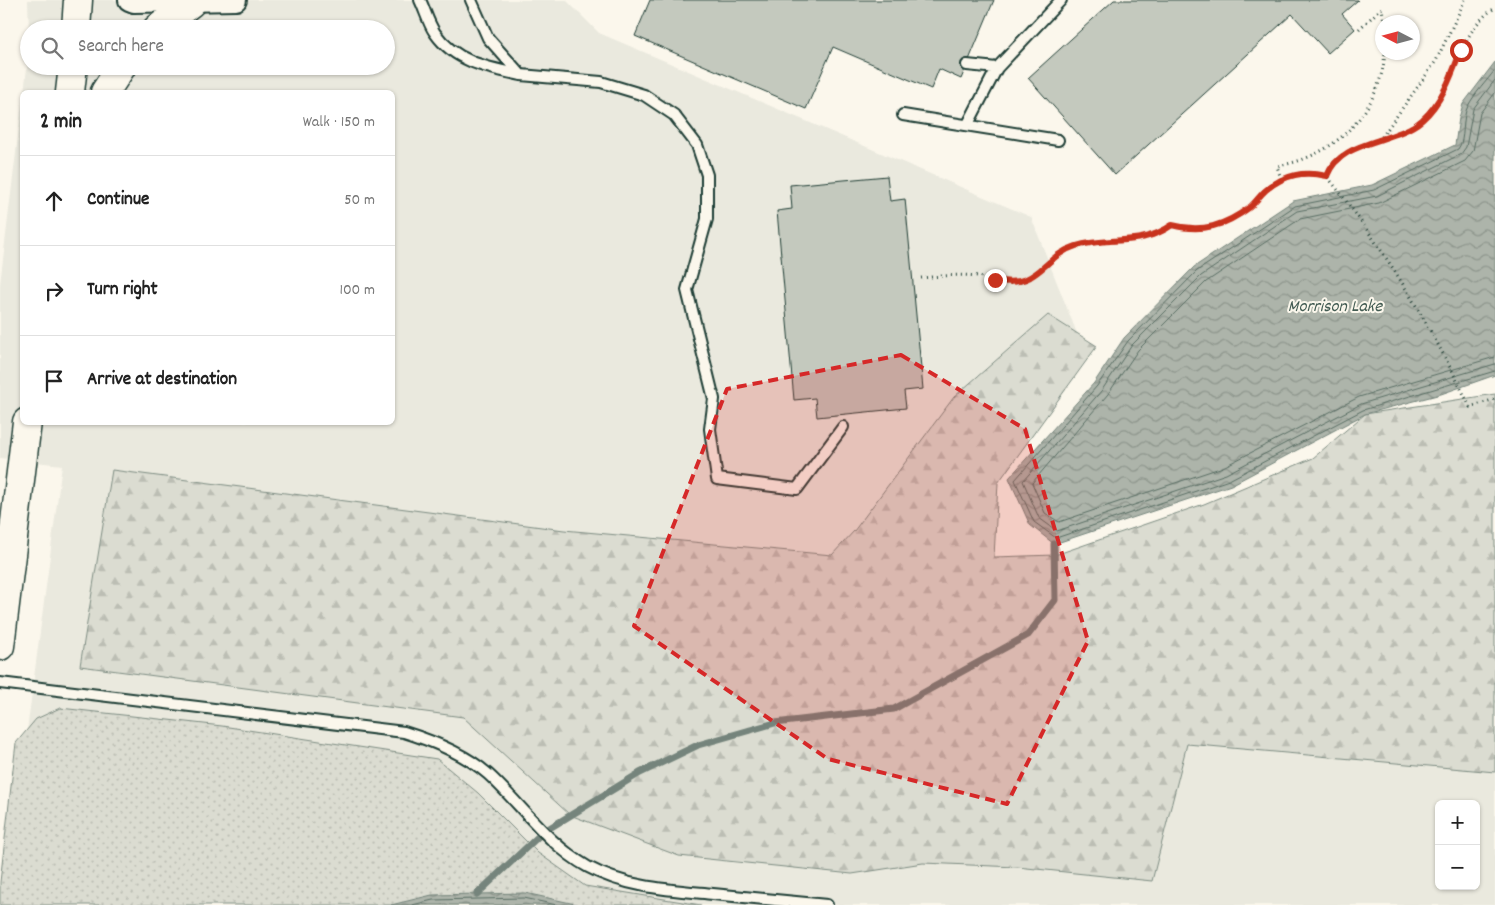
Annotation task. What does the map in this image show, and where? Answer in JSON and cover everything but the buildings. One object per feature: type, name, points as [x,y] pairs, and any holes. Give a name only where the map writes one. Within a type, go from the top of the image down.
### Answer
[{"type":"main road","points":[[77,20],[78,0]]},
{"type":"main road","points":[[159,20],[192,3]]},
{"type":"main road","points":[[70,90],[72,75]]},
{"type":"main road","points":[[106,90],[116,75]]},
{"type":"main road","points":[[0,646],[27,425]]},
{"type":"street","points":[[129,0],[134,2],[192,3],[236,0]]},
{"type":"lane","points":[[420,0],[435,33],[458,54],[473,64],[521,75],[601,82],[644,95],[674,115],[696,144],[707,175],[707,218],[687,290],[714,399],[710,429],[717,479],[797,489],[843,427]]},
{"type":"lane","points":[[471,0],[488,38],[521,75]]},
{"type":"lane","points":[[968,124],[996,68],[1061,0]]},
{"type":"lane","points":[[967,65],[996,68]]},
{"type":"lane","points":[[903,115],[1058,140]]},
{"type":"lane","points":[[0,683],[404,732],[441,744],[486,773],[536,826],[565,850],[588,866],[614,878],[647,887],[827,905]]},
{"type":"path","points":[[1379,141],[1436,61],[1465,0]]},
{"type":"path","points":[[1359,29],[1382,8],[1383,15]]},
{"type":"path","points":[[1327,176],[1331,165],[1343,153],[1408,130],[1424,118],[1436,103],[1447,84],[1474,27],[1495,8]]},
{"type":"path","points":[[1281,179],[1278,166],[1318,153],[1337,141],[1362,118],[1374,94],[1383,60]]},
{"type":"path","points":[[921,278],[977,276],[1011,283],[1024,281],[1064,251],[1076,246],[1097,241],[1141,240],[1158,235],[1172,225],[1199,230],[1215,226],[1251,206],[1266,190],[1281,179],[1296,174],[1310,173],[1327,176],[1375,239],[1400,276],[1424,316],[1470,407],[1495,399]]},
{"type":"highlighted area","points":[[901,355],[1025,429],[1088,641],[1007,804],[828,759],[634,626],[727,389]]},
{"type":"shaded area","points":[[28,0],[566,0],[599,33],[1031,217],[1082,346],[957,498],[1009,581],[1495,439],[1495,905],[4,905],[62,465],[0,458],[0,284],[20,119],[20,425],[395,425],[395,90],[24,90],[26,75],[395,75],[395,20],[29,20]]},
{"type":"green space","points":[[1048,315],[1097,346],[998,483],[994,557],[1055,555],[1204,504],[1313,458],[1365,414],[1495,394],[1495,772],[1187,744],[1152,881],[1017,867],[923,863],[852,874],[679,856],[570,815],[463,717],[80,666],[112,470],[564,530],[832,555],[854,531],[954,397]]},
{"type":"green space","points":[[60,708],[222,726],[437,759],[478,793],[538,853],[585,886],[701,905],[0,905],[0,882],[16,743],[36,719]]},
{"type":"water","name":"Morrison Lake","points":[[1495,62],[1495,375],[1441,394],[1365,414],[1231,485],[1054,544],[1030,525],[1009,478],[1094,383],[1124,338],[1194,267],[1293,201],[1372,185],[1455,145],[1463,104]]},
{"type":"water","points":[[525,893],[580,905],[391,905],[432,895]]},
{"type":"waterway","points":[[477,894],[543,832],[640,773],[698,745],[775,723],[894,709],[1028,635],[1055,600],[1054,544]]},
{"type":"route","points":[[995,280],[1011,283],[1024,281],[1064,251],[1076,246],[1097,241],[1141,240],[1158,235],[1172,225],[1199,230],[1215,226],[1251,206],[1266,190],[1281,179],[1296,174],[1310,173],[1327,176],[1331,165],[1343,153],[1408,130],[1424,118],[1436,103],[1451,77],[1461,50]]}]
